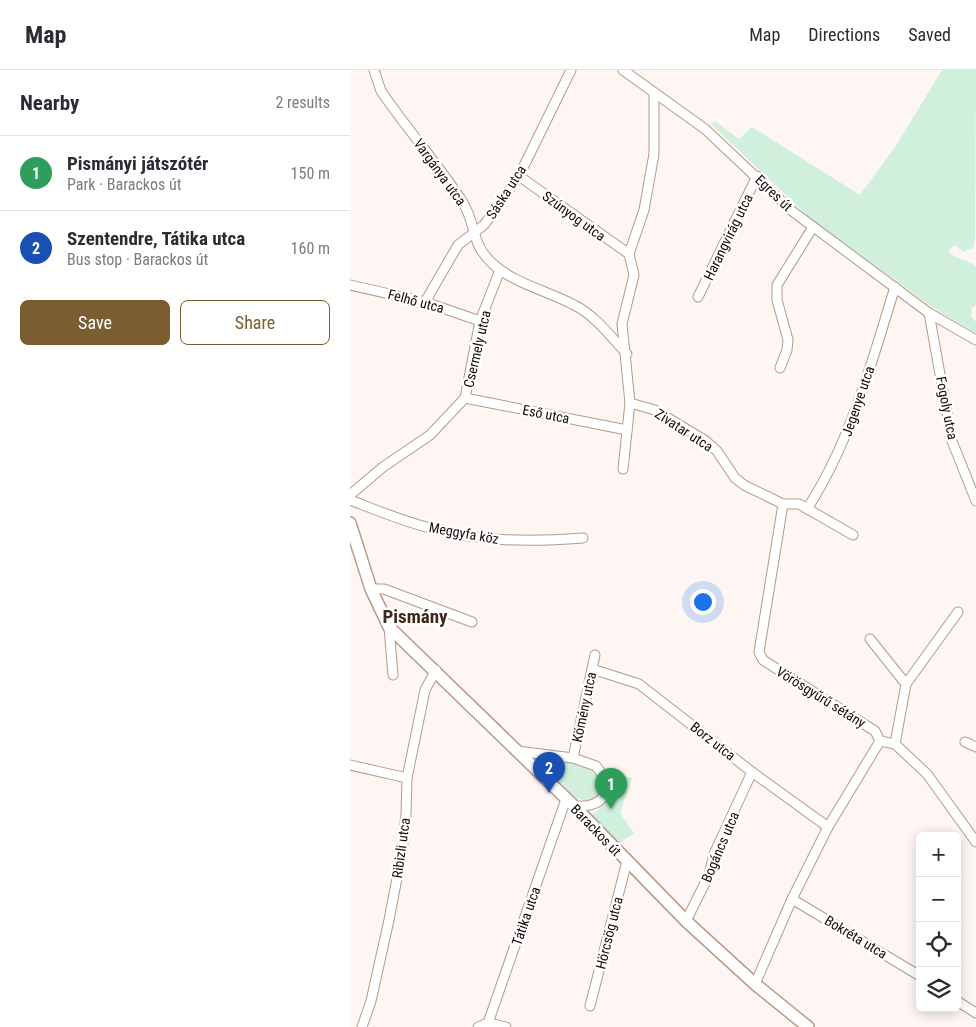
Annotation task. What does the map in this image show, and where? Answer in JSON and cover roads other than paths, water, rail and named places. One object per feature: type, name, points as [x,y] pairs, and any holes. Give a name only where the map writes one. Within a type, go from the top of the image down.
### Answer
[{"type":"street","name":"Vargánya utca","points":[[374,70],[381,91],[462,202],[473,225],[472,233],[485,257],[500,270],[576,306],[608,332],[627,354]]},
{"type":"street","name":"Sáska utca","points":[[425,302],[458,245],[484,225],[519,176],[571,70]]},
{"type":"street","name":"Egres út","points":[[623,70],[705,129],[792,211],[929,313],[976,340]]},
{"type":"street","points":[[623,469],[630,403],[627,354],[622,324],[634,276],[629,254],[644,210],[654,154],[654,93]]},
{"type":"street","name":"Szúnyog utca","points":[[519,176],[629,254]]},
{"type":"street","name":"Harangvirág utca","points":[[698,297],[757,176]]},
{"type":"street","points":[[780,368],[788,340],[777,300],[777,285],[814,227]]},
{"type":"street","name":"Csermely utca","points":[[350,495],[383,467],[430,435],[465,398],[480,321],[500,270]]},
{"type":"street","name":"Felhő utca","points":[[350,285],[425,302],[480,321]]},
{"type":"street","name":"Jegenye utca","points":[[807,509],[838,455],[854,415],[895,288]]},
{"type":"street","name":"Fogoly utca","points":[[929,313],[952,441],[976,501]]},
{"type":"street","name":"Eső utca","points":[[465,398],[627,430]]},
{"type":"street","name":"Zivatar utca","points":[[630,403],[654,410],[677,422],[716,451],[736,478],[744,485],[783,504],[799,504],[853,535]]},
{"type":"street","name":"Meggyfa köz","points":[[350,500],[432,529],[486,539],[538,541],[583,538]]},
{"type":"street","name":"Vörösgyűrű sétány","points":[[783,504],[759,652],[763,660],[875,731],[880,741]]},
{"type":"street","name":"Barackos út","points":[[350,523],[371,589],[389,627],[393,675]]},
{"type":"street","points":[[371,589],[384,589],[472,622]]},
{"type":"street","points":[[895,744],[906,684],[958,612]]},
{"type":"street","name":"Barackos út","points":[[389,627],[436,670],[570,802],[686,920],[754,984],[803,1025]]},
{"type":"street","points":[[870,639],[906,684]]},
{"type":"street","name":"Kömény utca","points":[[573,758],[595,655]]},
{"type":"street","name":"Borz utca","points":[[592,668],[639,684],[752,772],[828,827]]},
{"type":"street","name":"Ribizli utca","points":[[362,1027],[371,1001],[402,852],[407,778],[425,690],[436,670]]},
{"type":"street","points":[[754,984],[792,899],[828,827],[880,741],[895,744],[927,774],[976,842]]},
{"type":"street","points":[[965,742],[976,746]]},
{"type":"street","points":[[517,750],[573,758],[596,766],[604,776],[606,788],[604,795],[591,807],[570,802]]},
{"type":"street","points":[[350,765],[407,778]]},
{"type":"street","name":"Bogáncs utca","points":[[686,920],[709,875],[714,854],[752,772]]},
{"type":"street","name":"Tátika utca","points":[[488,1023],[570,802]]},
{"type":"street","name":"Hörcsög utca","points":[[590,1006],[627,861]]},
{"type":"street","name":"Bokréta utca","points":[[792,899],[916,974]]},
{"type":"street","points":[[961,1004],[976,1013]]},
{"type":"street","points":[[478,1027],[488,1023],[506,1027]]},
{"type":"place","name":"Szentendre, Tátika utca","points":[[549,793]]},
{"type":"place","name":"Pismányi játszótér","points":[[611,809]]},
{"type":"district","name":"Pismány","points":[[415,616]]}]
